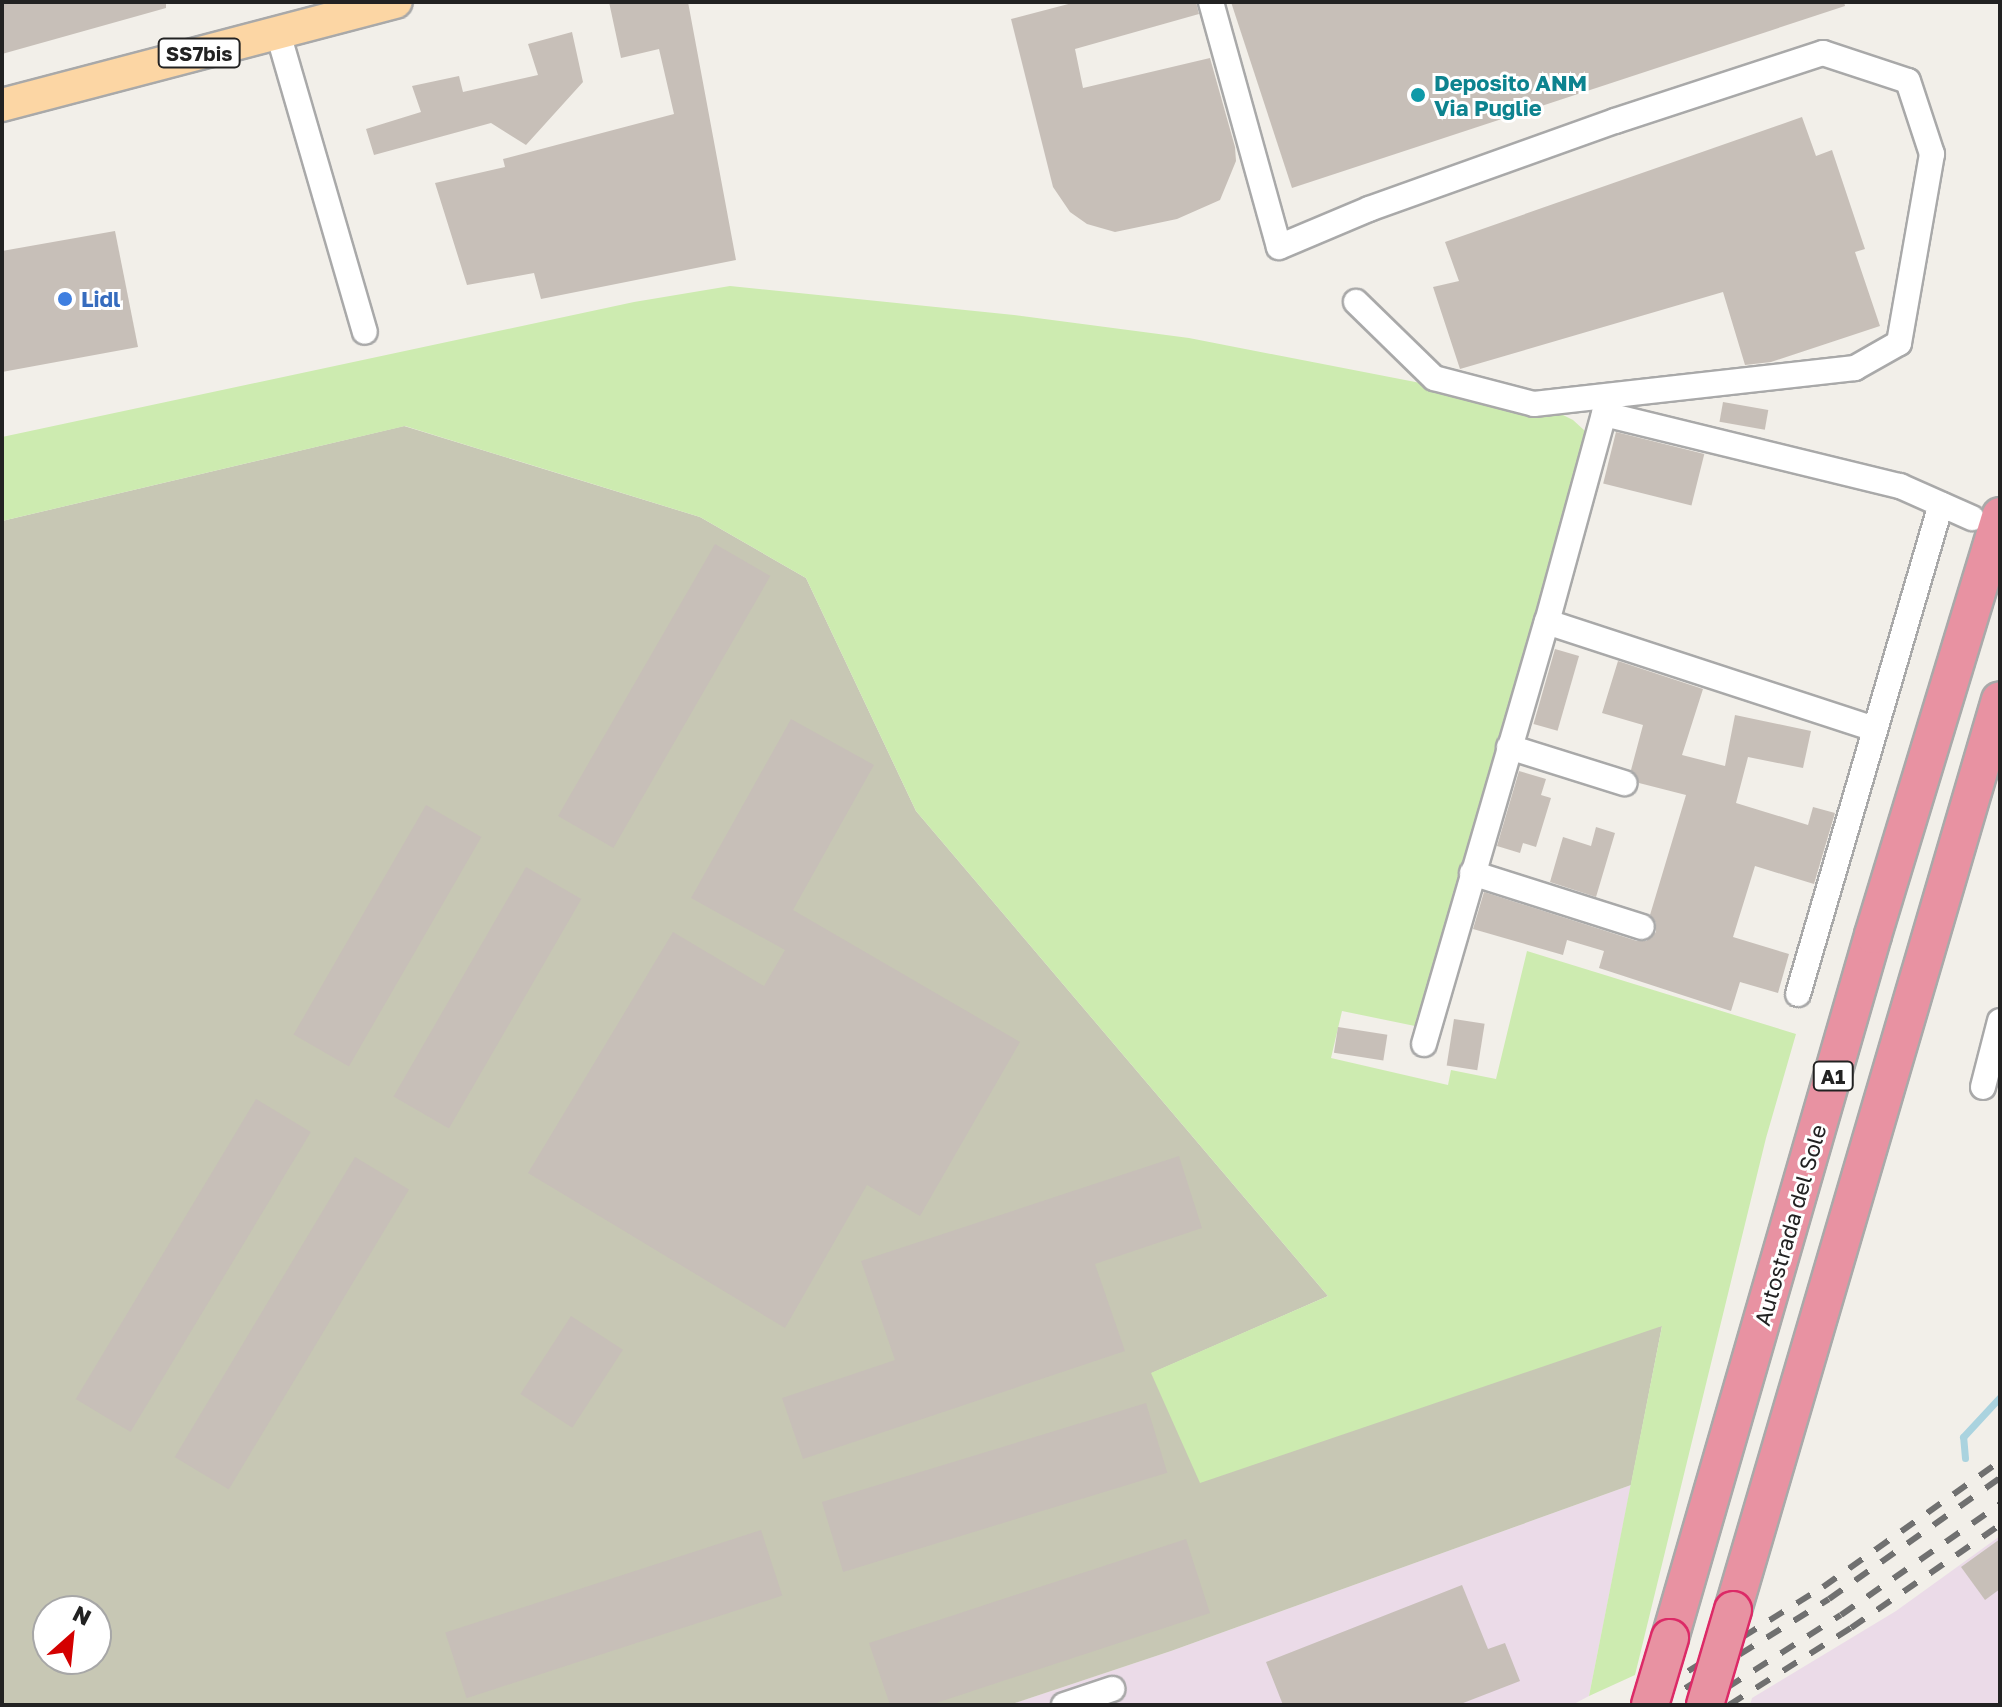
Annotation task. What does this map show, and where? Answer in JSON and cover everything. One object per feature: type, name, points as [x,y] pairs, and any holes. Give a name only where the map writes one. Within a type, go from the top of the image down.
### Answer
[{"type":"highway","name":"Autostrada del Sole","points":[[1650,1705],[1873,935],[1986,517]]},
{"type":"highway","name":"A1","points":[[1705,1705],[2000,700]]},
{"type":"main road","name":"SS7bis","points":[[2,105],[396,2]]},
{"type":"street","points":[[1211,2],[1279,247],[1369,209],[1823,53],[1908,81],[1932,154],[1899,343],[1855,368],[1534,404],[1434,378],[1356,302]]},
{"type":"street","points":[[278,33],[365,332]]},
{"type":"street","points":[[1424,1044],[1604,414],[1900,486],[1941,504],[1986,517]]},
{"type":"street","points":[[1798,994],[1941,504]]},
{"type":"street","points":[[1547,622],[1875,729]]},
{"type":"street","points":[[1509,747],[1624,783]]},
{"type":"street","points":[[1472,873],[1642,927]]},
{"type":"street","points":[[1983,1087],[2000,1021]]},
{"type":"street","points":[[1064,1705],[1112,1689]]},
{"type":"shaded area","points":[[404,426],[700,517],[806,578],[916,811],[1328,1296],[1152,1373],[1662,1326],[1631,1485],[1171,1651],[1009,1705],[2,1705],[2,521]]},
{"type":"shaded area","points":[[1631,1485],[1589,1696],[1572,1705],[1009,1705],[1171,1651]]},
{"type":"shaded area","points":[[2000,1536],[2000,1705],[1750,1705],[1752,1698],[1896,1611]]},
{"type":"green space","points":[[730,286],[1014,315],[1189,338],[1549,408],[1573,420],[1585,431],[1588,449],[1415,1026],[1342,1011],[1331,1058],[1448,1085],[1451,1070],[1496,1079],[1527,951],[1796,1034],[1766,1138],[1635,1675],[1589,1696],[1662,1326],[1200,1483],[1151,1373],[1328,1296],[916,811],[806,578],[700,517],[405,426],[2,521],[2,437],[634,302]]},
{"type":"building","points":[[2,2],[166,2],[166,8],[2,54]]},
{"type":"building","points":[[609,2],[688,2],[736,260],[541,299],[534,273],[467,285],[435,183],[505,167],[503,159],[674,114],[659,49],[621,58]]},
{"type":"building","points":[[1076,2],[1196,2],[1199,14],[1075,49],[1083,88],[1210,58],[1235,147],[1236,161],[1220,200],[1177,219],[1115,232],[1087,224],[1070,212],[1053,187],[1011,19]]},
{"type":"building","name":"Deposito ANM Via Puglie","points":[[1231,2],[1844,2],[1845,6],[1292,188]]},
{"type":"building","points":[[572,32],[583,82],[526,145],[491,123],[374,155],[366,129],[421,112],[412,86],[459,76],[463,92],[538,75],[528,44]]},
{"type":"building","points":[[1802,117],[1816,156],[1832,150],[1865,249],[1855,252],[1880,326],[1771,362],[1745,365],[1723,292],[1460,369],[1433,287],[1459,281],[1445,242]]},
{"type":"building","name":"Lidl","points":[[115,231],[138,347],[2,372],[2,251]]},
{"type":"building","points":[[1723,402],[1768,410],[1765,430],[1720,422]]},
{"type":"building","points":[[1616,432],[1704,454],[1691,505],[1603,483]]},
{"type":"building","points":[[715,544],[770,576],[613,848],[558,816]]},
{"type":"building","points":[[1555,649],[1579,656],[1558,731],[1534,724]]},
{"type":"building","points":[[1618,661],[1703,689],[1682,755],[1725,766],[1735,715],[1811,731],[1803,768],[1748,757],[1736,803],[1808,825],[1813,807],[1835,813],[1814,884],[1755,866],[1733,937],[1789,954],[1778,993],[1740,982],[1731,1011],[1599,968],[1604,951],[1567,940],[1563,955],[1473,929],[1484,892],[1637,941],[1646,941],[1656,932],[1656,923],[1650,915],[1686,795],[1639,783],[1631,770],[1643,725],[1602,713]]},
{"type":"building","points":[[791,719],[874,765],[793,910],[1020,1042],[920,1216],[867,1185],[785,1328],[528,1173],[673,932],[764,986],[785,950],[691,898]]},
{"type":"building","points":[[1519,771],[1546,779],[1541,795],[1551,798],[1536,847],[1523,843],[1520,853],[1497,846]]},
{"type":"building","points":[[426,805],[481,837],[349,1066],[294,1034]]},
{"type":"building","points":[[1596,827],[1615,833],[1596,897],[1550,882],[1563,837],[1591,846]]},
{"type":"building","points":[[526,867],[581,899],[449,1128],[394,1096]]},
{"type":"building","points":[[1454,1019],[1485,1024],[1477,1070],[1447,1065]]},
{"type":"building","points":[[1338,1027],[1387,1035],[1383,1061],[1334,1053]]},
{"type":"building","points":[[256,1099],[311,1132],[131,1432],[76,1399]]},
{"type":"building","points":[[1179,1156],[1202,1228],[1095,1264],[1125,1351],[803,1459],[782,1398],[895,1360],[861,1261]]},
{"type":"building","points":[[355,1157],[409,1189],[229,1489],[175,1457]]},
{"type":"building","points":[[571,1316],[623,1350],[572,1428],[520,1394]]},
{"type":"building","points":[[1146,1403],[1167,1473],[843,1572],[822,1502]]},
{"type":"building","points":[[761,1530],[782,1596],[467,1698],[445,1633]]},
{"type":"building","points":[[1186,1539],[1210,1613],[930,1705],[890,1705],[869,1643]]},
{"type":"building","points":[[2000,1539],[2000,1589],[1985,1600],[1961,1567]]},
{"type":"building","points":[[1462,1585],[1488,1649],[1505,1643],[1520,1681],[1458,1705],[1283,1705],[1266,1662]]},
{"type":"waterway","points":[[1965,1458],[1963,1437],[2000,1397]]},
{"type":"railway","points":[[1634,1705],[1823,1587],[2000,1461]]},
{"type":"railway","points":[[1658,1705],[1829,1599],[2000,1478]]},
{"type":"railway","points":[[1700,1705],[1841,1615],[2000,1504]]},
{"type":"railway","points":[[1729,1705],[1851,1628],[2000,1525]]},
{"type":"place","name":"Deposito ANM Via Puglie","points":[[1418,95]]},
{"type":"place","name":"Lidl","points":[[65,299]]}]
